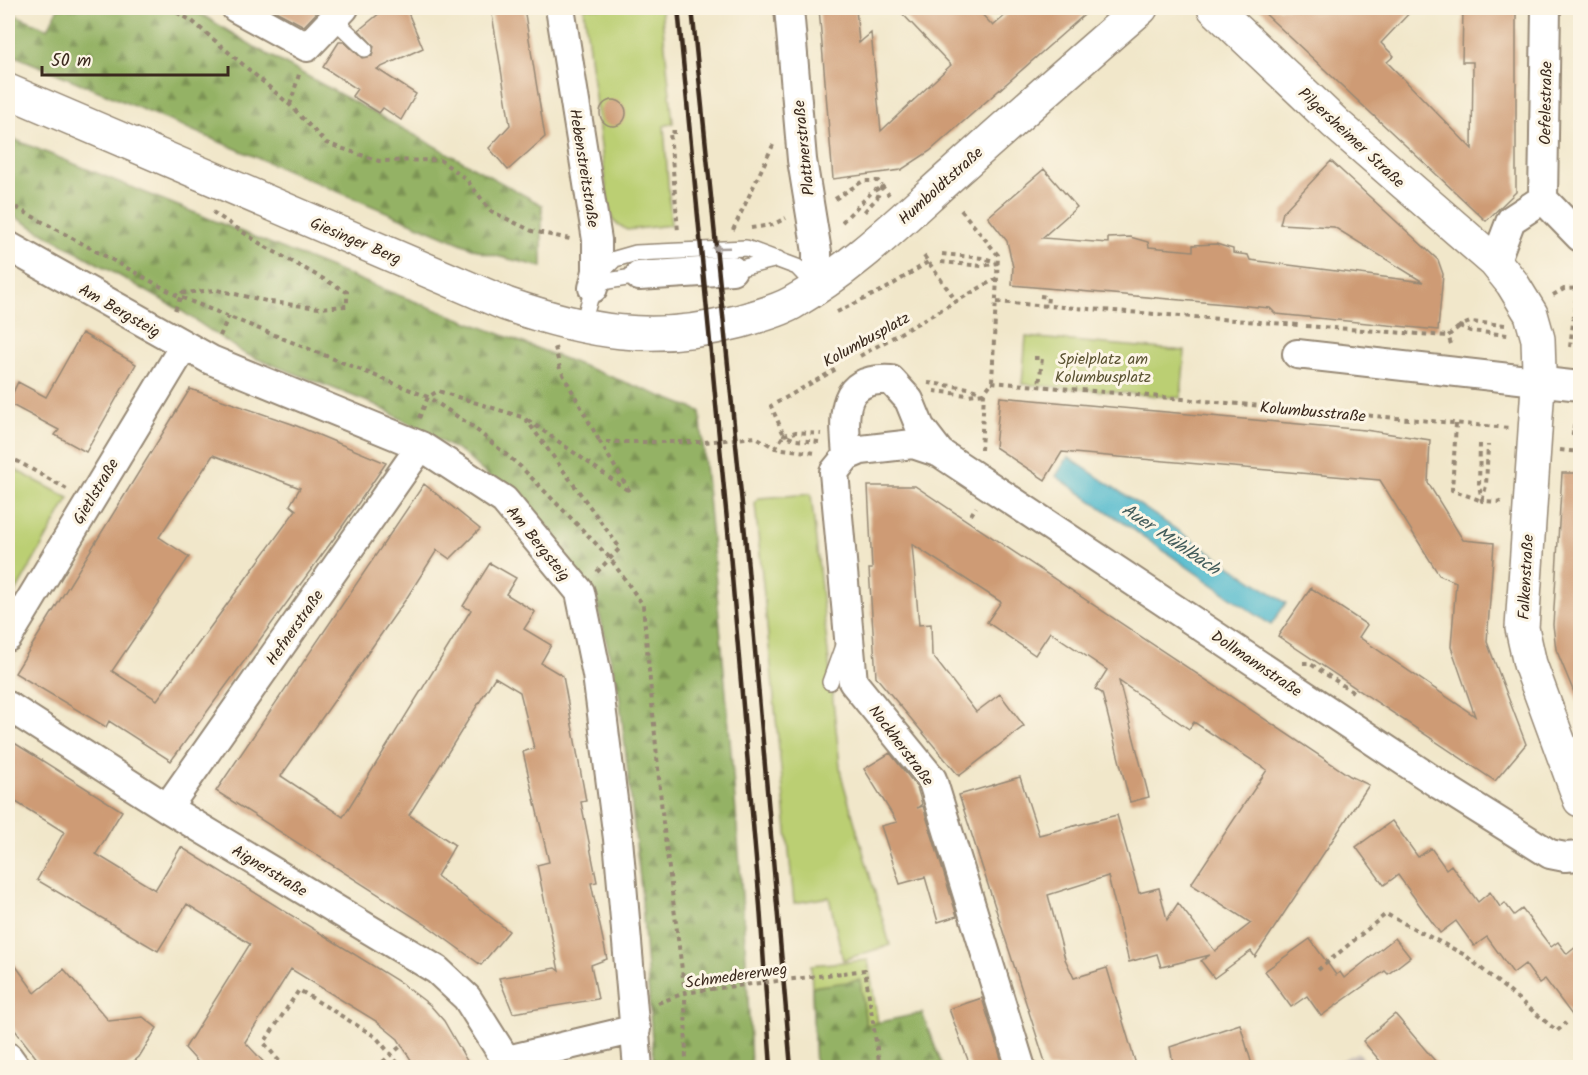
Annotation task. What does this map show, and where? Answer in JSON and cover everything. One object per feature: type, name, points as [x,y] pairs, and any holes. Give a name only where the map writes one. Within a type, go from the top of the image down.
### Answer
[{"type":"main road","name":"Humboldtstraße","points":[[718,327],[789,304],[824,301],[881,238],[1141,8]]},
{"type":"main road","name":"Pilgersheimer Straße","points":[[1214,8],[1343,130],[1495,262],[1512,283],[1531,314],[1538,339],[1538,381]]},
{"type":"main road","name":"Giesinger Berg","points":[[8,91],[506,304],[582,327],[613,333],[667,335],[718,327]]},
{"type":"main road","name":"Falkenstraße","points":[[1538,381],[1516,432],[1522,628],[1530,664],[1581,800]]},
{"type":"street","points":[[236,8],[307,47],[339,13]]},
{"type":"street","name":"Hebenstreitstraße","points":[[560,8],[597,240],[597,271],[593,288]]},
{"type":"street","name":"Plattnerstraße","points":[[789,8],[802,160],[824,301]]},
{"type":"street","name":"Oefelestraße","points":[[1543,199],[1546,8]]},
{"type":"street","points":[[1495,262],[1511,220],[1543,199],[1581,237]]},
{"type":"street","name":"Am Bergsteig","points":[[8,246],[211,360],[421,446],[504,500],[580,592],[597,675],[618,839],[638,1068]]},
{"type":"street","points":[[639,276],[732,270]]},
{"type":"street","name":"Gietlstraße","points":[[8,637],[88,501],[175,341]]},
{"type":"street","points":[[1297,354],[1581,386]]},
{"type":"street","name":"Dollmannstraße","points":[[940,453],[920,427],[909,400],[891,380],[870,379],[852,392],[836,450],[861,450],[913,444],[940,453],[1432,780],[1550,854],[1565,857],[1581,856]]},
{"type":"street","name":"Hefnerstraße","points":[[166,808],[421,446]]},
{"type":"street","name":"Nockherstraße","points":[[836,450],[834,472],[854,682],[932,778],[1022,1068]]},
{"type":"street","name":"Aignerstraße","points":[[8,706],[166,808],[437,969],[467,998],[509,1064],[635,1021]]},
{"type":"street","points":[[8,1057],[16,1068]]},
{"type":"lane","points":[[339,13],[365,49]]},
{"type":"lane","points":[[593,288],[608,265],[636,253],[729,247],[746,248],[797,267],[824,301]]},
{"type":"lane","points":[[732,270],[778,259]]},
{"type":"lane","points":[[593,288],[608,281],[639,276]]},
{"type":"lane","name":"Hebenstreitstraße","points":[[582,327],[593,288]]},
{"type":"lane","points":[[830,682],[849,630]]},
{"type":"path","points":[[169,8],[192,21],[290,105],[326,143],[379,161],[440,160],[466,179],[491,211],[532,231],[579,240]]},
{"type":"path","points":[[290,105],[307,47]]},
{"type":"path","points":[[676,132],[670,132],[678,239]]},
{"type":"path","points":[[792,214],[772,225],[732,231],[775,141],[777,160],[802,160]]},
{"type":"path","points":[[828,203],[863,181],[878,180],[889,195]]},
{"type":"path","points":[[877,198],[882,186]]},
{"type":"path","points":[[842,222],[871,193],[882,186]]},
{"type":"path","points":[[8,203],[180,297],[428,398],[473,427],[521,467],[609,557],[643,605],[663,822],[685,993],[686,1068]]},
{"type":"path","points":[[175,341],[182,292],[217,290],[319,308],[347,306],[346,292],[264,246],[202,206]]},
{"type":"path","points":[[928,391],[968,395],[982,393],[992,382],[999,277],[998,255],[961,210]]},
{"type":"path","points":[[942,254],[983,258],[998,263]]},
{"type":"path","points":[[924,256],[957,302]]},
{"type":"path","points":[[824,301],[887,288],[928,261]]},
{"type":"path","points":[[941,262],[982,266],[998,263]]},
{"type":"path","name":"Kolumbusplatz","points":[[854,359],[999,277]]},
{"type":"path","points":[[1570,347],[1576,299],[1581,290]]},
{"type":"path","points":[[1040,296],[1047,297],[1047,307]]},
{"type":"path","points":[[997,303],[1448,336]]},
{"type":"path","points":[[1510,326],[1470,322],[1460,327],[1470,331],[1510,335]]},
{"type":"path","points":[[1579,348],[1581,333]]},
{"type":"path","points":[[428,398],[438,391],[525,418],[630,492],[560,369],[555,345]]},
{"type":"path","points":[[1034,358],[1042,358],[1039,386]]},
{"type":"path","name":"Kolumbusplatz","points":[[784,435],[771,406],[844,365]]},
{"type":"path","name":"Kolumbusstraße","points":[[992,382],[1456,424],[1516,432]]},
{"type":"path","points":[[928,383],[969,388],[982,393]]},
{"type":"path","points":[[982,393],[981,453],[988,458]]},
{"type":"path","points":[[525,418],[620,548],[609,557],[580,592]]},
{"type":"path","points":[[1456,424],[1452,490],[1482,501],[1499,502]]},
{"type":"path","points":[[1572,426],[1581,427]]},
{"type":"path","points":[[775,448],[784,435],[796,432]]},
{"type":"path","points":[[1516,432],[1561,450],[1581,452]]},
{"type":"path","points":[[1571,433],[1581,434]]},
{"type":"path","points":[[784,435],[836,450]]},
{"type":"path","points":[[600,442],[704,442],[756,437],[775,448],[836,450]]},
{"type":"path","points":[[1480,444],[1479,485],[1482,501]]},
{"type":"path","points":[[1482,501],[1486,486],[1488,445]]},
{"type":"path","points":[[8,456],[88,501]]},
{"type":"path","points":[[1498,513],[1499,502],[1504,493]]},
{"type":"path","points":[[1296,663],[1309,663],[1357,695]]},
{"type":"path","points":[[1318,970],[1386,914],[1465,956],[1557,1031],[1566,1023]]},
{"type":"path","name":"Schmedererweg","points":[[635,1021],[685,993],[865,970],[880,1068]]},
{"type":"path","points":[[285,1068],[264,1044],[299,990],[376,1037],[402,1068]]},
{"type":"path","points":[[376,1068],[402,1045]]},
{"type":"shaded area","points":[[1358,1052],[1368,1067],[1323,1067],[1327,1066]]},
{"type":"green space","points":[[58,8],[191,8],[256,48],[542,205],[542,267],[484,253],[8,53],[8,12],[48,29]]},
{"type":"green space","points":[[584,8],[661,8],[673,123],[664,126],[671,225],[627,230],[613,221],[608,203]]},
{"type":"green space","points":[[8,137],[380,288],[700,411],[737,821],[751,1067],[654,1067],[641,888],[619,693],[595,596],[547,528],[462,453],[376,405],[245,354],[180,310],[8,213]]},
{"type":"green space","name":"Spielplatz am Kolumbusplatz","points":[[1026,337],[1185,351],[1181,398],[1022,384]]},
{"type":"green space","points":[[8,466],[69,498],[8,606]]},
{"type":"green space","points":[[811,494],[841,775],[890,945],[843,960],[829,897],[794,903],[755,503],[759,498]]},
{"type":"green space","points":[[868,960],[885,1067],[815,1067],[811,965]]},
{"type":"green space","points":[[860,980],[866,1025],[922,1013],[943,1067],[815,1067],[812,987]]},
{"type":"water","name":"Auer Mühlbach","points":[[1068,457],[1286,603],[1271,625],[1056,476]]},
{"type":"building","points":[[270,8],[321,8],[304,26]]},
{"type":"building","points":[[386,8],[406,8],[423,48],[377,69],[416,94],[401,120],[383,108],[379,113],[352,96],[357,89],[323,67],[339,42],[344,42],[362,58],[372,56],[374,46],[359,30]]},
{"type":"building","points":[[491,8],[524,8],[545,137],[508,170],[489,148],[510,125]]},
{"type":"building","points":[[819,8],[856,8],[859,43],[871,33],[881,131],[951,65],[897,8],[976,8],[993,26],[1014,8],[1092,8],[930,151],[901,170],[833,179]]},
{"type":"building","points":[[1259,8],[1414,8],[1381,43],[1394,56],[1387,62],[1472,149],[1473,62],[1462,62],[1463,8],[1516,8],[1516,192],[1486,221]]},
{"type":"building","points":[[613,100],[622,104],[626,113],[622,122],[613,126],[604,122],[600,113],[604,104]]},
{"type":"building","points":[[1331,161],[1438,260],[1443,274],[1438,330],[1276,314],[1270,308],[1012,285],[1013,267],[1007,241],[988,217],[1044,169],[1077,207],[1042,238],[1108,243],[1108,238],[1130,237],[1148,242],[1149,247],[1193,251],[1193,245],[1216,244],[1233,249],[1233,253],[1248,255],[1250,260],[1423,282],[1334,227],[1280,224],[1283,212]]},
{"type":"building","points":[[82,333],[136,364],[86,452],[55,435],[59,430],[8,403],[18,382],[46,397]]},
{"type":"building","points":[[190,389],[292,424],[386,463],[335,537],[171,761],[109,721],[106,727],[15,673]],"holes":[[[213,455],[300,488],[290,505],[296,510],[157,700],[112,671],[189,557],[159,537]]]},
{"type":"building","points":[[1000,397],[1365,430],[1430,440],[1428,483],[1463,540],[1494,543],[1487,642],[1526,744],[1495,781],[1278,636],[1311,588],[1367,625],[1359,637],[1475,716],[1451,647],[1456,582],[1439,575],[1380,480],[1062,452],[1045,480],[995,447]]},
{"type":"building","points":[[1562,473],[1581,473],[1580,707],[1556,649],[1553,625]]},
{"type":"building","points":[[424,484],[480,529],[450,559],[437,550],[406,599],[281,776],[343,817],[471,610],[463,606],[490,563],[516,578],[506,594],[535,612],[524,629],[551,645],[541,663],[563,676],[586,801],[581,802],[597,882],[591,883],[607,959],[591,965],[598,999],[513,1013],[499,978],[555,968],[559,971],[537,865],[549,862],[523,752],[534,748],[520,692],[495,677],[409,815],[455,845],[437,876],[509,931],[481,965],[425,924],[216,791]]},
{"type":"building","points":[[868,486],[915,486],[1350,776],[1369,785],[1255,957],[1251,951],[1214,978],[1201,961],[1210,955],[1161,967],[1157,954],[1129,962],[1108,876],[1048,895],[1065,959],[1074,978],[1107,968],[1137,1068],[1047,1068],[959,795],[1020,777],[1039,835],[1117,815],[1139,893],[1159,888],[1167,920],[1178,903],[1215,951],[1251,923],[1191,884],[1267,770],[1194,722],[1189,729],[1119,681],[1149,797],[1130,802],[1102,693],[1095,689],[1107,670],[1050,632],[1035,655],[987,622],[1001,602],[912,544],[919,625],[931,624],[932,655],[976,712],[1000,694],[1024,726],[959,776],[876,677],[869,569],[872,569]]},
{"type":"building","points":[[8,739],[122,811],[96,854],[155,890],[181,847],[401,983],[430,1005],[444,1021],[471,1068],[416,1068],[398,1039],[376,1021],[291,969],[245,1042],[269,1068],[203,1068],[185,1048],[250,944],[187,904],[158,951],[37,880],[64,832],[8,797]]},
{"type":"building","points":[[890,753],[917,787],[922,804],[917,808],[923,806],[957,916],[938,922],[925,877],[900,884],[881,826],[897,822],[864,769]]},
{"type":"building","points":[[1392,821],[1418,857],[1431,848],[1446,869],[1451,865],[1478,902],[1490,892],[1500,907],[1505,903],[1514,915],[1522,909],[1551,947],[1558,942],[1567,954],[1581,943],[1581,1027],[1545,979],[1539,983],[1525,964],[1513,973],[1487,937],[1474,946],[1456,921],[1440,933],[1398,875],[1384,885],[1356,847]]},
{"type":"building","points":[[1395,938],[1410,957],[1388,974],[1385,971],[1321,1016],[1307,996],[1291,1007],[1265,971],[1310,939],[1336,975],[1340,972],[1344,978]]},
{"type":"building","points":[[8,955],[35,993],[64,969],[109,1021],[143,1017],[157,1028],[139,1057],[126,1068],[44,1068],[8,1021]]},
{"type":"building","points":[[982,998],[1004,1068],[971,1068],[949,1009]]},
{"type":"building","points":[[1395,1014],[1441,1068],[1386,1068],[1363,1041]]},
{"type":"building","points":[[1240,1024],[1253,1068],[1174,1068],[1170,1047]]},
{"type":"railway","points":[[678,8],[729,541],[760,906],[771,1068]]},
{"type":"railway","points":[[692,8],[745,534],[791,1068]]}]
